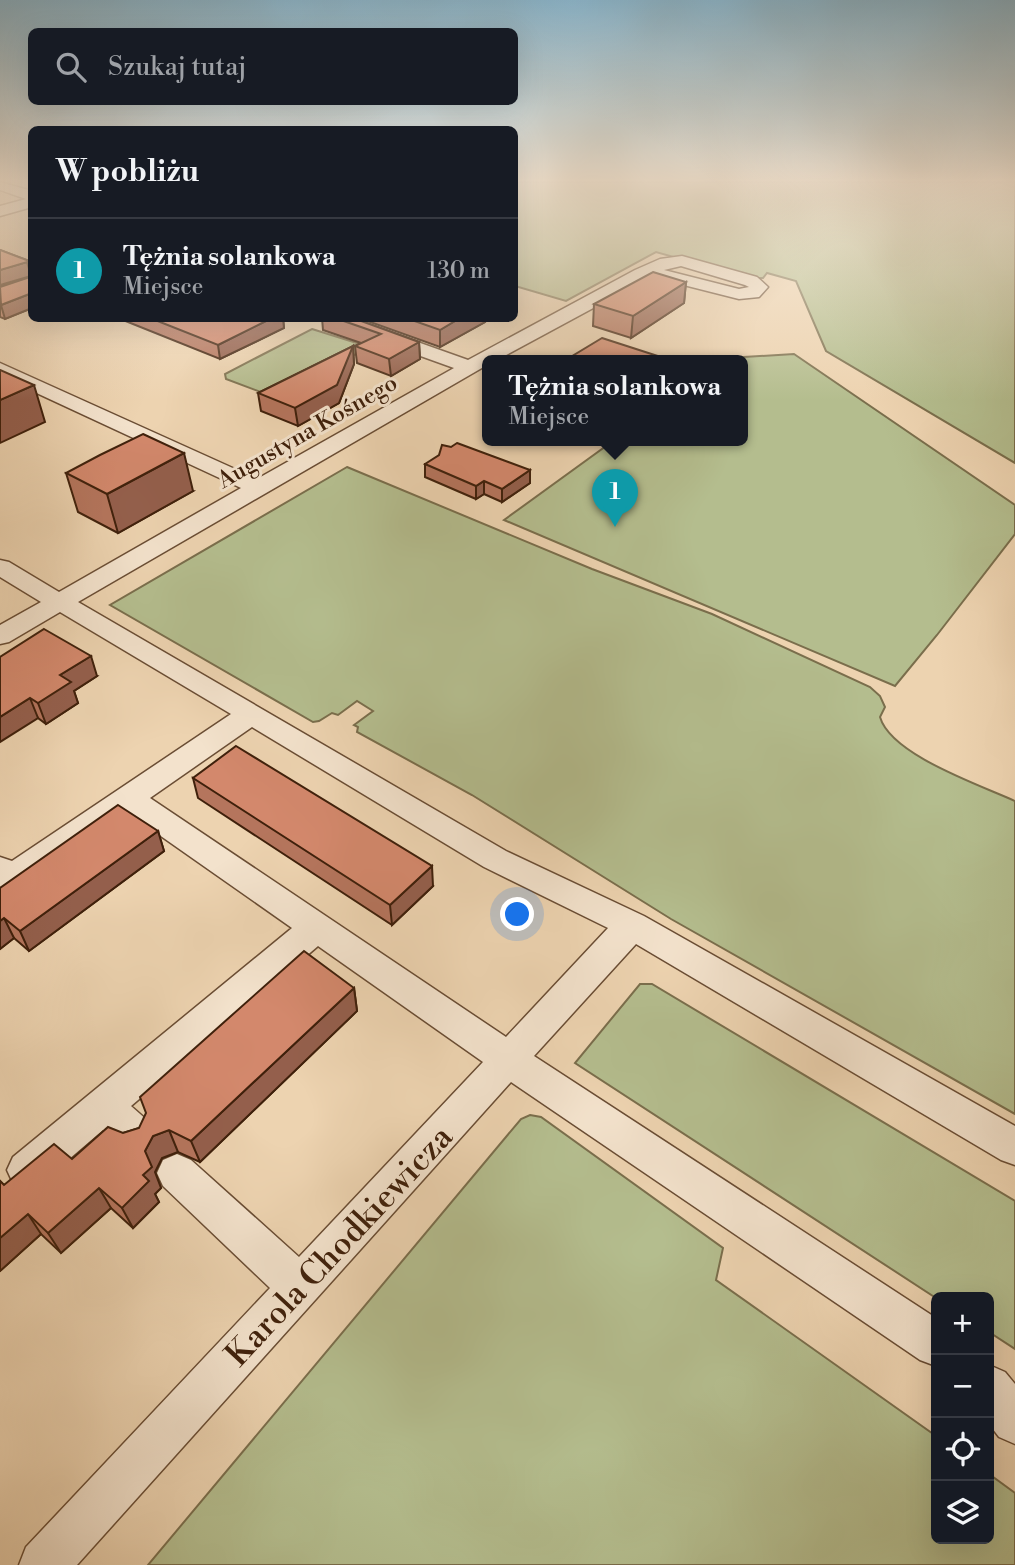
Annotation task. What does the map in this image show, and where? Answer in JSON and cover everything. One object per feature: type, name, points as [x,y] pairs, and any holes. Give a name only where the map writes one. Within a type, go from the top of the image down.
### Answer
[{"type":"street","name":"Augustyna Kośnego","points":[[491,355],[641,274],[666,262],[682,261],[751,281],[759,287],[753,293],[739,294],[656,273],[641,274]]},
{"type":"street","points":[[343,322],[469,367]]},
{"type":"street","name":"Augustyna Kośnego","points":[[0,636],[482,360]]},
{"type":"street","points":[[0,369],[19,387],[260,489]]},
{"type":"street","points":[[0,567],[495,859],[632,925],[1015,1147]]},
{"type":"street","points":[[0,870],[10,878],[252,714]]},
{"type":"street","points":[[128,798],[510,1059],[931,1341]]},
{"type":"street","name":"Karola Chodkiewicza","points":[[44,1565],[632,925]]},
{"type":"street","points":[[27,1170],[317,927]]},
{"type":"street","points":[[104,1105],[134,1134]]},
{"type":"street","points":[[177,1173],[300,1287]]},
{"type":"street","points":[[994,1394],[1015,1421]]},
{"type":"green space","points":[[518,255],[650,255],[566,301],[518,287]]},
{"type":"green space","points":[[667,255],[1015,255],[1015,463],[826,351],[796,281],[767,273],[763,278],[748,278]]},
{"type":"green space","points":[[312,329],[360,344],[361,352],[266,394],[226,379],[225,374]]},
{"type":"green space","points":[[794,354],[1015,505],[1015,534],[895,686],[504,520],[606,446],[748,446],[748,357]]},
{"type":"green space","points":[[347,467],[592,569],[712,614],[870,687],[880,696],[885,707],[880,717],[888,731],[901,744],[939,767],[1015,801],[1015,1114],[671,919],[472,795],[357,732],[358,727],[354,725],[373,711],[357,701],[338,715],[332,713],[313,722],[110,605]]},
{"type":"green space","points":[[640,984],[652,984],[1015,1201],[1015,1349],[994,1335],[994,1292],[931,1292],[931,1295],[575,1063]]},
{"type":"green space","points":[[530,1115],[541,1117],[723,1248],[716,1280],[931,1432],[931,1544],[994,1544],[994,1478],[1015,1493],[1015,1565],[148,1565],[521,1119]]},
{"type":"building","points":[[0,255],[13,255],[28,260],[28,263],[0,270]]},
{"type":"building","points":[[653,272],[686,282],[633,316],[594,304]]},
{"type":"building","points":[[28,278],[28,295],[1,305],[0,287]]},
{"type":"building","points":[[160,322],[264,322],[218,345]]},
{"type":"building","points":[[346,322],[364,322],[419,342],[389,359],[355,346],[381,334]]},
{"type":"building","points":[[417,322],[453,322],[440,330]]},
{"type":"building","points":[[602,338],[655,355],[574,355]]},
{"type":"building","points":[[353,346],[337,385],[295,408],[258,393]]},
{"type":"building","points":[[0,370],[34,385],[0,400]]},
{"type":"building","points":[[143,434],[184,453],[107,494],[66,473],[100,455]]},
{"type":"building","points":[[457,443],[530,470],[502,489],[484,481],[476,486],[425,464],[439,455],[442,445],[451,447]]},
{"type":"building","points":[[44,629],[91,656],[60,675],[71,682],[38,703],[30,698],[0,717],[0,657]]},
{"type":"building","points":[[236,746],[432,866],[390,905],[193,778]]},
{"type":"building","points":[[118,805],[158,831],[20,931],[4,918],[0,921],[0,888]]},
{"type":"building","points":[[304,951],[354,988],[191,1141],[169,1130],[153,1136],[145,1151],[152,1167],[143,1175],[149,1181],[122,1208],[99,1188],[48,1233],[28,1214],[0,1238],[0,1181],[4,1185],[54,1144],[72,1159],[108,1127],[123,1133],[139,1128],[146,1113],[140,1097]]},
{"type":"place","name":"Tężnia solankowa","points":[[615,527]]}]
